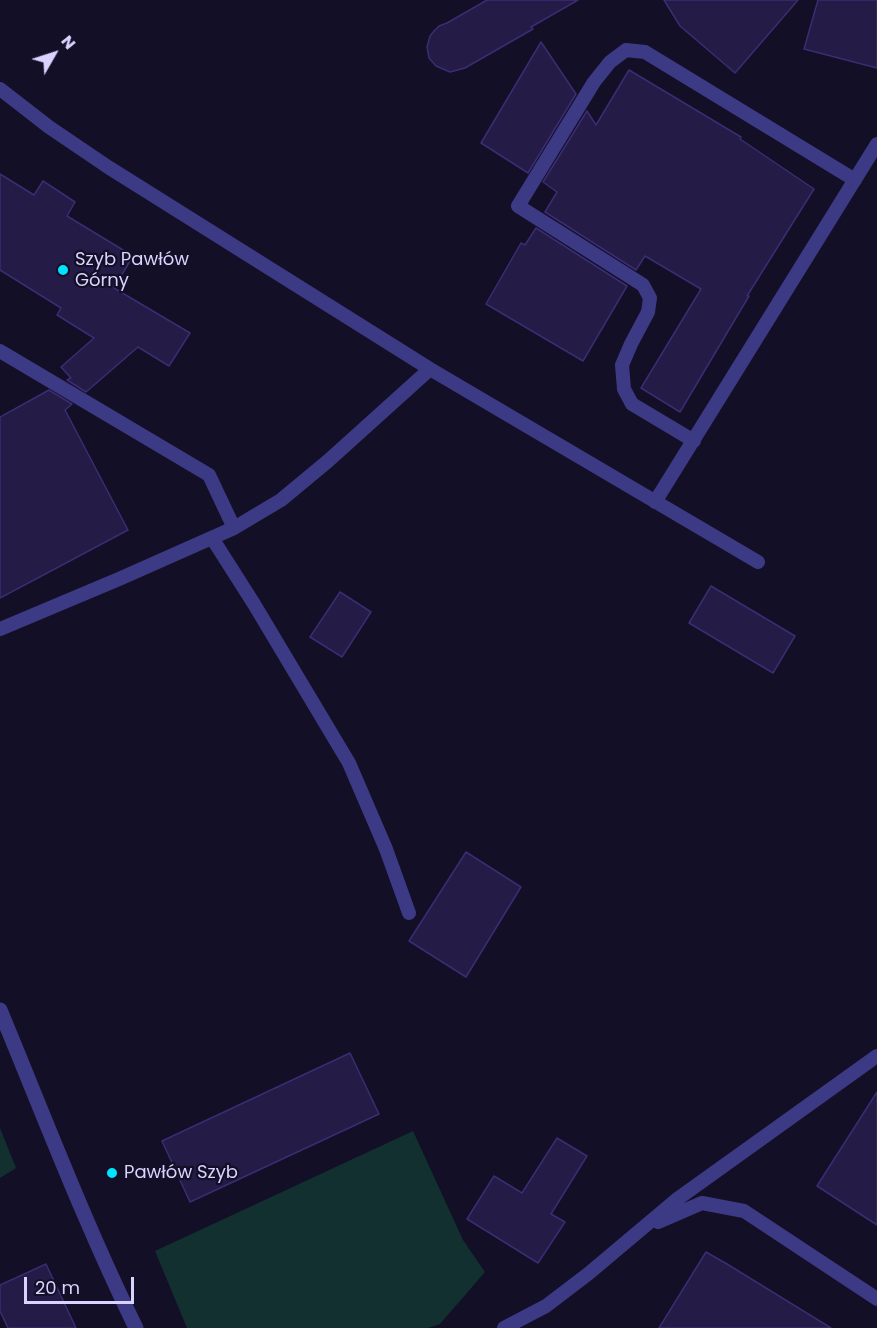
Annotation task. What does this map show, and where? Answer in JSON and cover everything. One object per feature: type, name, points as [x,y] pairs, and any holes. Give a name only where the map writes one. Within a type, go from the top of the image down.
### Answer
[{"type":"street","points":[[0,1010],[87,1219],[136,1328]]},
{"type":"lane","points":[[694,441],[632,404],[624,389],[622,365],[648,312],[650,298],[643,285],[519,206],[594,82],[610,62],[626,50],[645,52],[855,180]]},
{"type":"lane","points":[[0,89],[49,128],[108,167],[430,369],[758,562]]},
{"type":"lane","points":[[656,502],[877,144]]},
{"type":"lane","points":[[0,351],[209,475],[234,528]]},
{"type":"lane","points":[[0,629],[234,528],[281,500],[430,369]]},
{"type":"lane","points":[[212,538],[349,763],[386,849],[409,913]]},
{"type":"lane","points":[[504,1328],[546,1306],[588,1275],[676,1200],[877,1056]]},
{"type":"lane","points":[[642,1229],[702,1203],[744,1211],[877,1299]]},
{"type":"green space","points":[[0,1128],[16,1168],[0,1178]]},
{"type":"green space","points":[[413,1131],[463,1240],[485,1272],[440,1324],[428,1328],[187,1328],[155,1251]]},
{"type":"building","points":[[487,0],[578,0],[465,68],[450,72],[436,66],[429,58],[427,47],[430,36],[439,26]]},
{"type":"building","points":[[664,0],[798,0],[735,73],[680,26]]},
{"type":"building","points":[[818,0],[877,0],[877,68],[804,49]]},
{"type":"building","points":[[541,42],[576,94],[528,173],[481,143]]},
{"type":"building","points":[[629,70],[741,137],[740,139],[814,189],[747,296],[749,296],[680,412],[641,388],[701,289],[645,256],[636,270],[545,212],[557,192],[543,182],[587,111],[596,125]]},
{"type":"building","name":"Szyb Pawłów Górny","points":[[0,174],[34,195],[43,181],[75,202],[67,216],[133,256],[114,288],[190,333],[169,366],[138,347],[86,392],[67,380],[71,378],[61,367],[94,338],[57,315],[61,308],[0,270]]},
{"type":"building","points":[[536,228],[627,286],[583,361],[486,304],[521,243],[525,245]]},
{"type":"building","points":[[49,390],[72,404],[65,410],[128,530],[0,598],[0,417]]},
{"type":"building","points":[[711,586],[795,636],[773,673],[689,623]]},
{"type":"building","points":[[340,592],[371,612],[342,657],[310,637]]},
{"type":"building","points":[[466,852],[521,887],[466,977],[409,941]]},
{"type":"building","points":[[350,1053],[379,1114],[190,1202],[162,1141]]},
{"type":"building","points":[[877,1092],[877,1225],[817,1186]]},
{"type":"building","points":[[557,1138],[587,1156],[551,1214],[565,1222],[538,1263],[467,1219],[494,1176],[522,1193]]},
{"type":"building","points":[[706,1252],[727,1264],[831,1328],[659,1328]]},
{"type":"building","points":[[46,1264],[76,1328],[8,1328],[0,1311],[0,1285]]},
{"type":"place","name":"Szyb Pawłów Górny","points":[[63,270]]},
{"type":"place","name":"Pawłów Szyb","points":[[112,1173]]}]
